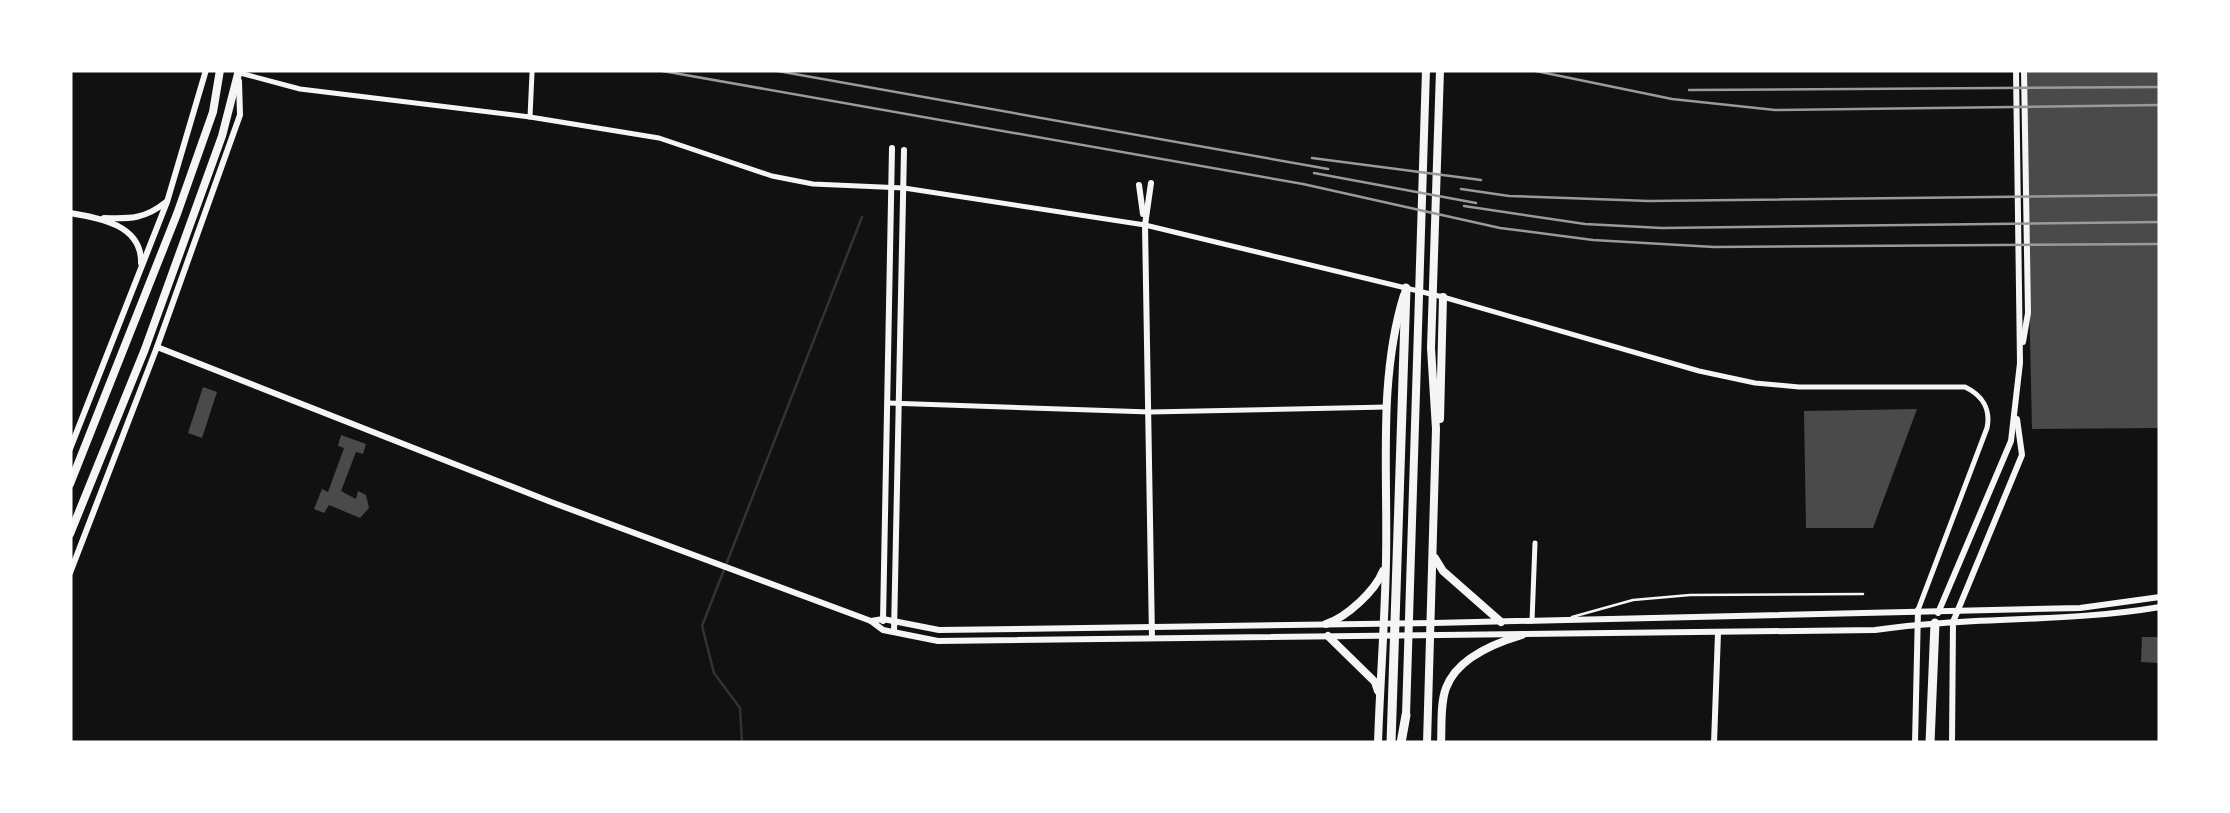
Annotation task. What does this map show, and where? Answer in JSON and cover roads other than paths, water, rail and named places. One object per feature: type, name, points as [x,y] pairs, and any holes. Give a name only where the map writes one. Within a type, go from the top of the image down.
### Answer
[{"type":"highway","points":[[1390,743],[1406,288]]},
{"type":"highway","points":[[1930,742],[1936,623]]},
{"type":"highway","points":[[1401,743],[1406,716]]},
{"type":"main road","points":[[70,484],[183,198],[212,112],[220,70]]},
{"type":"main road","points":[[1406,716],[1426,70]]},
{"type":"main road","points":[[1427,743],[1436,429],[1431,348],[1440,70]]},
{"type":"main road","points":[[70,534],[164,296],[222,136],[239,71]]},
{"type":"main road","points":[[1378,743],[1392,334],[1406,288]]},
{"type":"main road","points":[[1438,743],[1431,706],[1443,297]]},
{"type":"main road","points":[[1435,558],[1442,571],[1501,622]]},
{"type":"main road","points":[[1326,624],[1339,620],[1379,581],[1386,562]]},
{"type":"main road","points":[[1438,743],[1445,689],[1452,676],[1488,646],[1522,635]]},
{"type":"main road","points":[[1328,636],[1375,682],[1380,696]]},
{"type":"street","points":[[70,449],[167,202],[206,70]]},
{"type":"street","points":[[2016,70],[2020,363]]},
{"type":"street","points":[[1936,623],[1938,610],[2011,441],[2016,413],[2028,313],[2024,70]]},
{"type":"street","points":[[70,573],[157,348],[240,115],[239,71],[300,88],[530,117],[658,138],[772,176],[812,184],[904,188],[1145,225],[1443,297],[1699,371],[1755,383],[1952,387],[1975,392],[1986,408],[1987,428],[1918,610],[1915,743]]},
{"type":"street","points":[[530,117],[532,73]]},
{"type":"street","points":[[883,630],[892,148]]},
{"type":"street","points":[[894,632],[904,150]]},
{"type":"street","points":[[1150,183],[1145,225],[1152,638]]},
{"type":"street","points":[[1138,185],[1145,225]]},
{"type":"street","points":[[70,213],[138,219],[167,202]]},
{"type":"street","points":[[98,218],[138,241],[141,270]]},
{"type":"street","points":[[157,348],[871,622],[883,630],[938,641],[1875,630],[1953,622],[2095,618],[2160,607]]},
{"type":"street","points":[[888,403],[1150,412],[1388,407]]},
{"type":"street","points":[[1952,743],[1953,622],[2022,455],[2016,413]]},
{"type":"street","points":[[1532,621],[1535,542]]},
{"type":"street","points":[[871,622],[883,619],[939,630],[1434,624],[2080,608],[2160,598]]},
{"type":"street","points":[[1714,743],[1718,633]]},
{"type":"lane","points":[[1558,621],[1634,600],[1690,595],[1863,594]]},
{"type":"waterway","points":[[742,743],[740,708],[714,673],[702,626],[862,217]]},
{"type":"railway","points":[[657,70],[1303,184],[1500,228],[1593,240],[1714,247],[2160,244]]},
{"type":"railway","points":[[772,70],[1328,169]]},
{"type":"railway","points":[[1531,70],[1672,99],[1775,110],[2160,105]]},
{"type":"railway","points":[[1689,90],[2160,87]]},
{"type":"railway","points":[[1312,158],[1481,180]]},
{"type":"railway","points":[[1314,173],[1476,203]]},
{"type":"railway","points":[[1461,189],[1509,196],[1649,201],[2160,195]]},
{"type":"railway","points":[[1464,206],[1585,224],[1662,228],[2160,222]]}]
